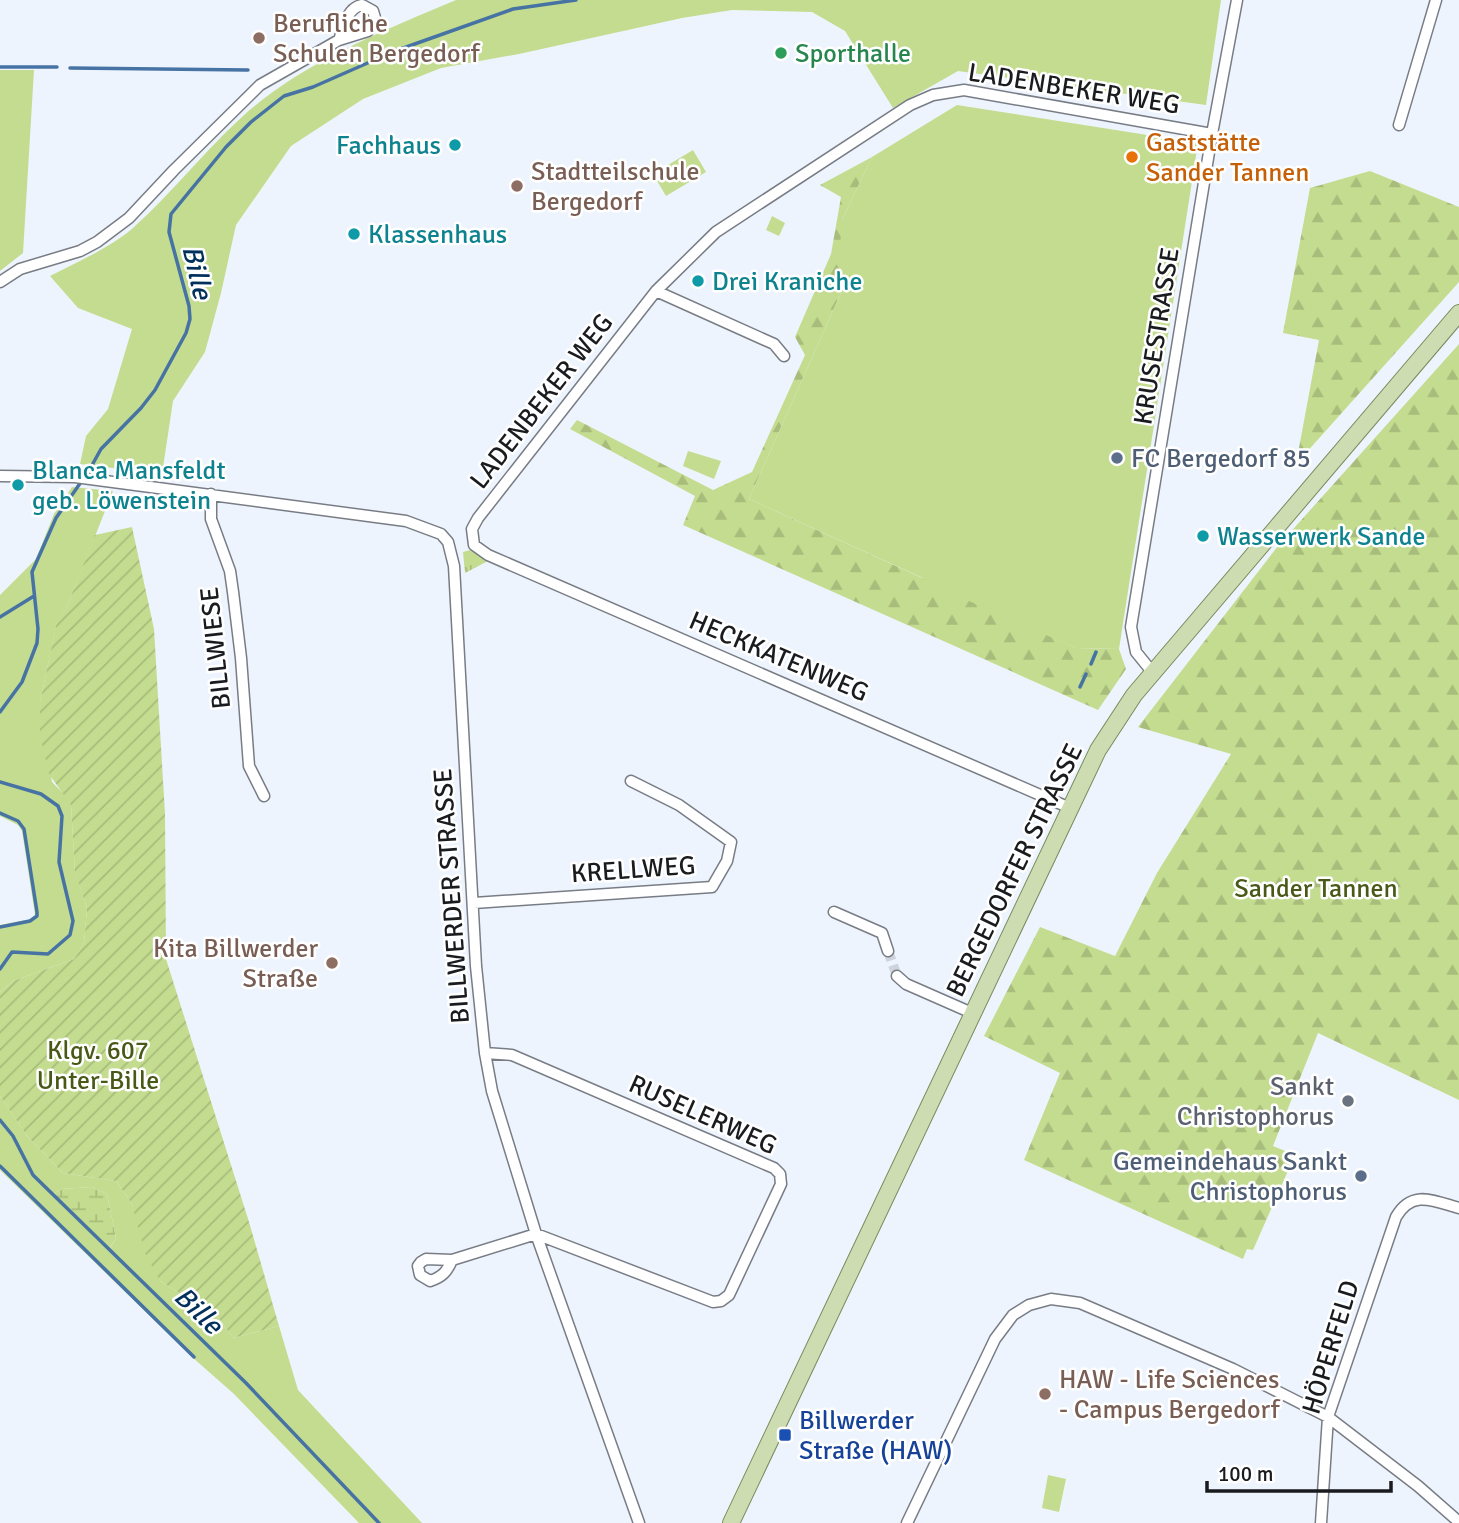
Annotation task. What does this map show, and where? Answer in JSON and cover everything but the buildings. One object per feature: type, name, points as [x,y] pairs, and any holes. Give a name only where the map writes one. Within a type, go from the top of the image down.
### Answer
[{"type":"main road","name":"BERGEDORFER STRASSE","points":[[731,1523],[1098,750],[1123,711],[1153,673],[1459,313]]},
{"type":"street","name":"KRUSESTRASSE","points":[[1153,673],[1136,652],[1130,627],[1212,134],[1237,0]]},
{"type":"street","points":[[1399,125],[1436,0]]},
{"type":"street","points":[[0,282],[28,266],[97,243],[116,229],[260,85],[339,40]]},
{"type":"street","name":"LADENBEKER WEG","points":[[473,542],[472,529],[478,518],[656,291],[716,233],[910,105],[933,95],[964,90],[1212,134]]},
{"type":"street","points":[[656,291],[774,344],[784,356]]},
{"type":"street","points":[[0,476],[75,477],[211,494]]},
{"type":"street","name":"BILLWERDER STRASSE","points":[[211,494],[406,522],[437,531],[445,538],[450,548],[454,566],[477,976],[492,1091],[536,1234],[639,1523]]},
{"type":"street","name":"BILLWIESE","points":[[211,494],[211,519],[230,571],[233,592],[242,657],[249,766],[264,796]]},
{"type":"street","name":"HECKKATENWEG","points":[[473,542],[475,547],[488,555],[1070,808]]},
{"type":"street","name":"KRELLWEG","points":[[474,903],[712,887],[727,861],[731,842],[679,805],[631,781]]},
{"type":"street","points":[[834,912],[881,933],[888,951]]},
{"type":"street","points":[[897,976],[906,984],[972,1013]]},
{"type":"street","name":"RUSELERWEG","points":[[485,1053],[512,1055],[774,1168],[781,1177],[779,1191],[729,1295],[719,1302],[536,1234]]},
{"type":"street","name":"HÖPERFELD","points":[[1321,1523],[1328,1417],[1396,1217],[1404,1205],[1418,1199],[1459,1208]]},
{"type":"street","points":[[452,1260],[536,1234]]},
{"type":"street","points":[[907,1523],[995,1339],[1013,1315],[1029,1304],[1051,1299],[1080,1303],[1233,1369],[1328,1417],[1418,1486],[1459,1522]]},
{"type":"green space","points":[[456,0],[1221,0],[1206,105],[958,71],[893,108],[845,31],[812,12],[732,10],[441,68],[363,99],[291,146],[236,225],[205,352],[173,401],[162,474],[80,464],[86,436],[108,409],[132,329],[78,308],[50,276],[103,248],[133,228],[228,130],[284,84],[331,56]]},
{"type":"green space","points":[[0,70],[34,70],[23,253],[0,271]]},
{"type":"green space","points":[[957,105],[1198,143],[1119,649],[1076,648],[923,581],[923,578],[749,499],[844,286],[840,246],[842,220],[872,157]]},
{"type":"green space","points":[[693,150],[706,172],[666,196],[653,174]]},
{"type":"green space","points":[[872,157],[842,220],[844,286],[749,499],[1076,648],[1119,649],[1126,669],[1098,710],[683,525],[695,496],[570,429],[577,420],[713,490],[752,472],[805,355],[795,337],[831,254],[841,197],[820,185]]},
{"type":"green space","points":[[1370,171],[1459,207],[1459,282],[1296,464],[1319,340],[1283,333],[1310,188]]},
{"type":"green space","points":[[772,216],[785,223],[779,236],[766,230]]},
{"type":"green space","name":"Sander Tannen","points":[[1459,344],[1459,1100],[1318,1033],[1273,1146],[1295,1155],[1253,1250],[1247,1249],[1243,1259],[1024,1160],[1060,1073],[984,1036],[1040,927],[1115,956],[1157,873],[1231,754],[1138,727],[1278,546]]},
{"type":"green space","points":[[688,451],[721,461],[714,479],[683,466]]},
{"type":"green space","points":[[72,487],[113,491],[66,609],[57,622],[40,702],[52,782],[71,805],[75,871],[87,908],[84,943],[74,959],[13,981],[0,992],[0,925],[31,919],[35,915],[22,831],[18,825],[0,816],[0,595],[36,559],[54,514]]},
{"type":"green space","name":"Klgv. 607 Unter-Bille","points":[[132,527],[154,629],[165,814],[166,959],[279,1326],[233,1338],[218,1317],[160,1281],[145,1253],[132,1204],[116,1181],[63,1173],[27,1136],[0,1096],[0,992],[13,981],[74,959],[84,943],[87,908],[75,872],[71,805],[49,774],[40,735],[40,702],[57,621],[66,609],[95,535]]},
{"type":"green space","points":[[470,550],[488,561],[465,573],[463,552]]},
{"type":"green space","points":[[0,1096],[27,1136],[63,1173],[116,1181],[132,1204],[160,1281],[218,1317],[233,1338],[279,1326],[298,1390],[422,1523],[359,1523],[234,1394],[192,1357],[0,1170]],"holes":[[[92,1187],[107,1194],[116,1238],[110,1248],[52,1194],[62,1189]]]},
{"type":"green space","points":[[92,1187],[107,1194],[116,1238],[109,1249],[52,1194],[62,1189]]},
{"type":"green space","points":[[1048,1475],[1066,1479],[1059,1512],[1042,1508]]},
{"type":"waterway","name":"Bille","points":[[86,476],[101,449],[155,390],[186,333],[190,319],[189,306],[169,232],[171,214],[226,147],[251,122],[284,96],[313,87],[395,51],[513,9],[576,0]]},
{"type":"waterway","points":[[0,67],[57,67]]},
{"type":"waterway","points":[[70,68],[248,70]]},
{"type":"waterway","name":"Bille","points":[[0,712],[22,682],[37,643],[32,572],[56,518],[81,482]]},
{"type":"waterway","points":[[0,617],[34,596]]},
{"type":"waterway","points":[[1091,664],[1096,652]]},
{"type":"waterway","points":[[1080,687],[1086,674]]},
{"type":"waterway","name":"Bille","points":[[0,782],[41,794],[58,806],[62,816],[59,862],[73,921],[70,935],[48,954],[12,952],[0,969]]},
{"type":"waterway","points":[[0,813],[18,821],[24,829],[37,912],[37,916],[30,921],[0,927]]},
{"type":"waterway","name":"Bille","points":[[0,1120],[13,1136],[33,1175],[246,1383],[379,1523]]},
{"type":"waterway","points":[[0,1166],[194,1357]]},
{"type":"tunnel","points":[[888,951],[897,976]]},
{"type":"place","name":"Berufliche Schulen Bergedorf","points":[[259,38]]},
{"type":"place","name":"Sporthalle","points":[[781,53]]},
{"type":"place","name":"Fachhaus","points":[[455,145]]},
{"type":"place","name":"Gaststätte Sander Tannen","points":[[1132,157]]},
{"type":"place","name":"Stadtteilschule Bergedorf","points":[[517,186]]},
{"type":"place","name":"Klassenhaus","points":[[354,234]]},
{"type":"place","name":"Drei Kraniche","points":[[698,281]]},
{"type":"place","name":"FC Bergedorf 85","points":[[1117,458]]},
{"type":"place","name":"Blanca Mansfeldt geb. Löwenstein","points":[[18,485]]},
{"type":"place","name":"Wasserwerk Sande","points":[[1203,536]]},
{"type":"place","name":"Kita Billwerder Straße","points":[[332,963]]},
{"type":"place","name":"Sankt Christophorus","points":[[1348,1101]]},
{"type":"place","name":"Gemeindehaus Sankt Christophorus","points":[[1361,1176]]},
{"type":"place","name":"HAW - Life Sciences - Campus Bergedorf","points":[[1045,1394]]},
{"type":"place","name":"Billwerder Straße (HAW)","points":[[785,1435]]}]
